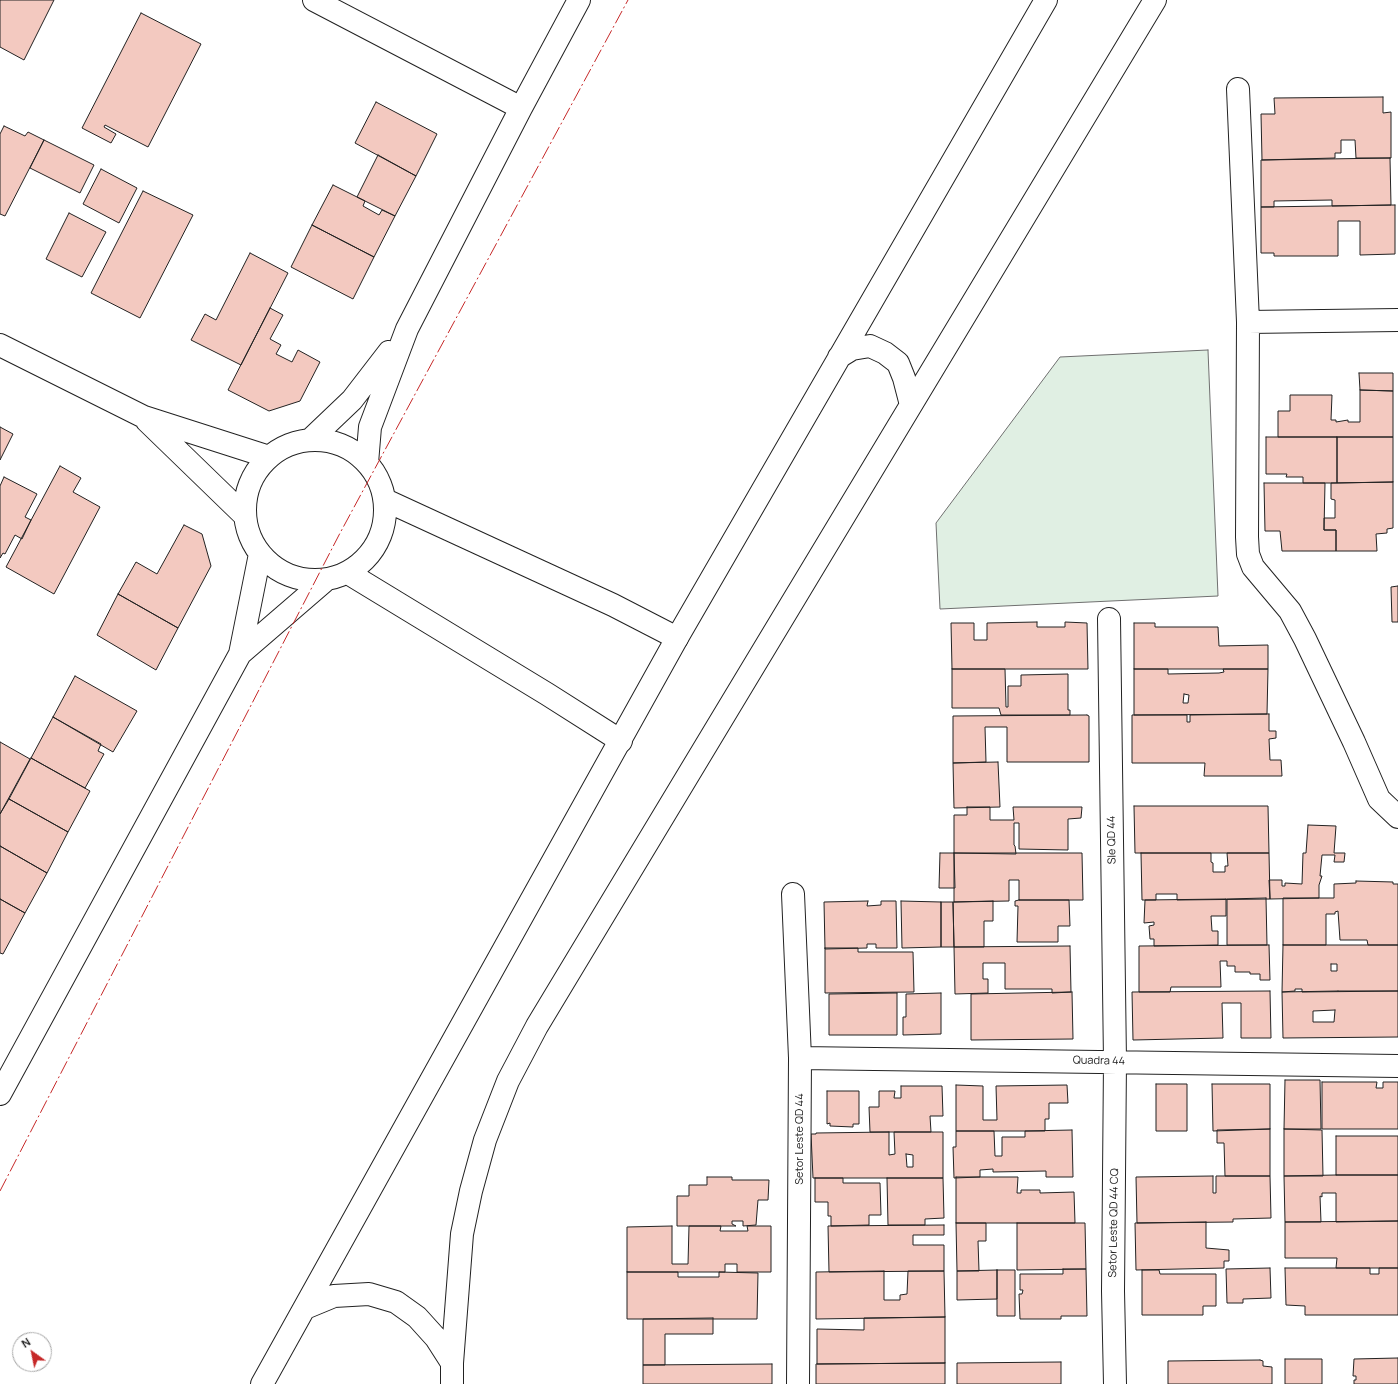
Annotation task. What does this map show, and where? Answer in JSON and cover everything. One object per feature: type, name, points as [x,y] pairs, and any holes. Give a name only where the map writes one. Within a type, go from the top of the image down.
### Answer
[{"type":"street","points":[[314,0],[521,108]]},
{"type":"street","points":[[367,463],[370,427],[407,329],[521,108],[579,0]]},
{"type":"street","points":[[262,1384],[678,638],[1046,0]]},
{"type":"street","points":[[452,1384],[452,1363],[462,1234],[471,1191],[485,1140],[508,1081],[537,1026],[1155,0]]},
{"type":"street","points":[[1238,89],[1248,322],[1248,554],[1253,567],[1290,611],[1308,644],[1379,798],[1398,817]]},
{"type":"street","points":[[1248,322],[1398,320]]},
{"type":"street","points":[[310,440],[352,400],[407,329]]},
{"type":"street","points":[[0,345],[144,417],[269,458]]},
{"type":"street","points":[[839,357],[852,349],[870,346],[885,353],[898,363],[911,404]]},
{"type":"street","points":[[144,417],[244,515]]},
{"type":"street","points":[[304,440],[310,440],[323,440],[342,445],[358,453],[380,482],[385,500],[383,529],[370,554],[348,573],[327,579],[308,580],[290,576],[273,567],[260,554],[249,535],[244,515],[247,494],[254,474],[269,458],[284,447],[304,440]]},
{"type":"street","points":[[385,500],[612,605],[678,638]]},
{"type":"street","points":[[0,1094],[240,654],[260,554]]},
{"type":"street","points":[[348,573],[621,741]]},
{"type":"street","points":[[240,654],[327,579]]},
{"type":"street","name":"Sle QD 44","points":[[1109,619],[1115,1061]]},
{"type":"street","name":"Setor Leste QD 44","points":[[793,894],[800,1058],[798,1384]]},
{"type":"street","name":"Quadra 44","points":[[800,1058],[1115,1061],[1398,1066]]},
{"type":"street","name":"Setor Leste QD 44 CQ","points":[[1115,1061],[1113,1291],[1115,1384]]},
{"type":"street","points":[[305,1308],[334,1296],[369,1294],[396,1302],[417,1317],[436,1338],[452,1363]]},
{"type":"green space","points":[[1208,350],[1218,596],[940,609],[936,523],[1060,357]]},
{"type":"building","points":[[0,0],[54,0],[24,60],[0,47]]},
{"type":"building","points":[[141,13],[201,44],[148,147],[105,125],[104,127],[116,134],[111,143],[82,128]]},
{"type":"building","points":[[1383,97],[1383,113],[1391,112],[1391,158],[1356,158],[1355,140],[1341,140],[1341,153],[1335,153],[1335,158],[1262,160],[1261,114],[1275,114],[1274,98]]},
{"type":"building","points":[[376,102],[437,134],[416,176],[355,143]]},
{"type":"building","points":[[4,126],[25,136],[28,132],[44,140],[5,216],[0,214],[0,134]]},
{"type":"building","points":[[44,140],[94,165],[80,193],[30,168]]},
{"type":"building","points":[[378,155],[416,176],[395,216],[357,197]]},
{"type":"building","points":[[1390,158],[1391,205],[1332,206],[1332,200],[1274,201],[1274,207],[1261,207],[1261,160]]},
{"type":"building","points":[[101,169],[137,188],[119,223],[83,204]]},
{"type":"building","points":[[333,185],[365,201],[363,206],[379,215],[382,210],[395,216],[374,257],[312,225]]},
{"type":"building","points":[[143,191],[193,215],[140,318],[91,293]]},
{"type":"building","points":[[1395,205],[1395,254],[1360,255],[1360,221],[1338,221],[1338,256],[1274,256],[1274,253],[1261,253],[1261,207]]},
{"type":"building","points":[[69,213],[106,232],[82,277],[46,259]]},
{"type":"building","points":[[312,225],[374,257],[353,299],[291,267]]},
{"type":"building","points":[[250,253],[288,273],[241,365],[191,340],[205,314],[216,320]]},
{"type":"building","points":[[270,308],[283,315],[270,339],[281,345],[276,354],[292,362],[298,350],[320,362],[300,401],[269,411],[228,390]]},
{"type":"building","points":[[1359,373],[1393,373],[1393,391],[1360,390]]},
{"type":"building","points":[[1360,390],[1393,391],[1393,437],[1278,437],[1278,411],[1290,411],[1290,395],[1332,395],[1331,420],[1336,420],[1336,422],[1348,420],[1348,422],[1360,422]]},
{"type":"building","points":[[0,427],[13,434],[0,460]]},
{"type":"building","points":[[1266,437],[1337,437],[1337,483],[1303,483],[1303,477],[1286,477],[1287,474],[1266,474]]},
{"type":"building","points":[[1337,437],[1393,437],[1393,482],[1337,483]]},
{"type":"building","points":[[60,466],[81,478],[73,492],[100,507],[54,594],[6,567]]},
{"type":"building","points":[[4,477],[37,494],[25,517],[31,520],[22,539],[15,535],[5,554],[3,553],[0,558],[0,486]]},
{"type":"building","points":[[1393,482],[1393,528],[1387,529],[1387,533],[1376,534],[1377,551],[1336,551],[1336,530],[1324,530],[1324,518],[1335,518],[1335,500],[1331,499],[1331,483]]},
{"type":"building","points":[[1264,483],[1325,483],[1324,530],[1336,530],[1336,551],[1282,551],[1280,531],[1265,531]]},
{"type":"building","points":[[184,525],[202,534],[211,566],[178,628],[118,594],[136,562],[157,574]]},
{"type":"building","points":[[1398,586],[1398,622],[1392,622],[1391,587]]},
{"type":"building","points":[[118,594],[178,628],[156,670],[97,635]]},
{"type":"building","points":[[1037,622],[1037,627],[1065,627],[1065,622],[1087,623],[1088,669],[952,669],[951,623],[974,623],[974,640],[987,640],[987,623]]},
{"type":"building","points":[[1134,623],[1155,623],[1155,627],[1218,627],[1219,646],[1268,645],[1268,669],[1134,669]]},
{"type":"building","points":[[952,669],[1005,669],[1006,707],[1008,707],[1008,686],[1021,686],[1021,675],[1068,674],[1068,710],[1070,710],[1070,715],[1001,715],[999,708],[952,708]]},
{"type":"building","points":[[1134,669],[1168,669],[1168,674],[1219,673],[1224,672],[1223,669],[1268,669],[1267,714],[1134,715]],"holes":[[[1184,694],[1189,695],[1188,703],[1183,703]]]},
{"type":"building","points":[[75,676],[137,711],[113,752],[53,717]]},
{"type":"building","points":[[1269,714],[1269,731],[1276,731],[1276,738],[1269,739],[1270,760],[1281,760],[1282,776],[1204,776],[1205,763],[1132,763],[1132,715],[1187,715],[1187,722],[1190,722],[1190,715]]},
{"type":"building","points":[[953,716],[1089,716],[1089,762],[1007,762],[1007,727],[985,727],[986,762],[953,763]]},
{"type":"building","points":[[53,717],[101,744],[98,751],[104,754],[85,788],[31,758]]},
{"type":"building","points":[[0,742],[30,759],[0,814]]},
{"type":"building","points":[[31,758],[90,791],[68,832],[9,799]]},
{"type":"building","points":[[998,762],[1000,807],[954,808],[953,763]]},
{"type":"building","points":[[9,799],[68,832],[47,873],[0,846],[0,814]]},
{"type":"building","points":[[1134,806],[1268,806],[1269,853],[1135,853]]},
{"type":"building","points":[[967,807],[990,807],[990,820],[1014,820],[1013,807],[1082,807],[1081,818],[1068,819],[1068,850],[1019,849],[1019,823],[1014,823],[1014,845],[1016,854],[954,853],[954,815],[967,815]]},
{"type":"building","points":[[1308,825],[1336,826],[1334,853],[1345,853],[1344,862],[1334,862],[1335,855],[1322,855],[1320,876],[1322,876],[1319,885],[1319,898],[1270,899],[1269,880],[1282,880],[1282,886],[1285,886],[1285,883],[1302,884],[1303,853],[1306,853]]},
{"type":"building","points":[[0,846],[47,873],[25,913],[0,899]]},
{"type":"building","points":[[940,853],[954,853],[955,888],[939,888]]},
{"type":"building","points":[[954,853],[1082,853],[1083,900],[1019,900],[1019,880],[1009,880],[1009,901],[954,902]]},
{"type":"building","points":[[1141,853],[1211,853],[1213,872],[1225,872],[1225,866],[1228,866],[1227,853],[1269,853],[1270,899],[1177,900],[1177,894],[1156,894],[1156,900],[1142,900]]},
{"type":"building","points":[[1356,881],[1393,882],[1393,884],[1398,884],[1398,945],[1368,945],[1367,940],[1340,940],[1338,911],[1335,912],[1335,914],[1326,914],[1326,945],[1283,945],[1283,898],[1334,898],[1334,884],[1356,883]]},
{"type":"building","points":[[1266,898],[1267,945],[1227,945],[1227,899]]},
{"type":"building","points":[[0,899],[25,913],[3,954],[0,953]]},
{"type":"building","points":[[1226,899],[1226,916],[1211,916],[1212,931],[1218,931],[1218,945],[1154,946],[1154,939],[1150,939],[1149,926],[1154,925],[1154,922],[1144,923],[1145,900]]},
{"type":"building","points":[[1069,900],[1070,926],[1058,926],[1058,942],[1017,942],[1018,906],[1015,906],[1015,901]]},
{"type":"building","points":[[868,901],[867,906],[881,905],[881,901],[896,901],[897,948],[876,948],[876,944],[867,944],[867,948],[825,949],[824,902]]},
{"type":"building","points":[[901,901],[941,902],[941,947],[902,948]]},
{"type":"building","points":[[993,901],[993,921],[984,921],[984,947],[954,947],[953,902]]},
{"type":"building","points":[[941,902],[953,902],[954,947],[941,947]]},
{"type":"building","points":[[1269,945],[1270,980],[1260,980],[1260,974],[1235,972],[1235,966],[1227,966],[1227,961],[1220,961],[1221,987],[1171,987],[1170,992],[1139,992],[1139,946]]},
{"type":"building","points":[[1283,945],[1398,945],[1398,991],[1302,992],[1302,989],[1295,989],[1295,991],[1282,992]],"holes":[[[1331,964],[1337,964],[1337,971],[1331,971]]]},
{"type":"building","points":[[1070,946],[1071,992],[1052,993],[1052,989],[1005,989],[1005,963],[983,963],[983,979],[988,979],[988,993],[955,994],[954,947]]},
{"type":"building","points":[[825,948],[858,948],[858,952],[913,952],[914,992],[825,993]]},
{"type":"building","points":[[1270,991],[1271,1038],[1241,1038],[1241,1003],[1222,1003],[1223,1038],[1133,1040],[1132,992]]},
{"type":"building","points":[[1398,991],[1398,1037],[1283,1038],[1282,992]],"holes":[[[1335,1010],[1334,1022],[1313,1022],[1313,1011]]]},
{"type":"building","points":[[1072,992],[1073,1039],[971,1040],[971,994]]},
{"type":"building","points":[[897,993],[897,1035],[829,1035],[829,994]]},
{"type":"building","points":[[941,993],[941,1034],[903,1035],[903,1017],[906,1017],[906,994]]},
{"type":"building","points":[[1285,1080],[1320,1080],[1321,1129],[1284,1129]]},
{"type":"building","points":[[1322,1082],[1377,1082],[1376,1088],[1383,1088],[1383,1082],[1398,1082],[1398,1129],[1322,1129]]},
{"type":"building","points":[[1156,1084],[1187,1084],[1187,1131],[1156,1131]]},
{"type":"building","points":[[1212,1084],[1270,1084],[1270,1129],[1213,1131]]},
{"type":"building","points":[[956,1085],[983,1086],[983,1120],[997,1120],[996,1086],[1067,1085],[1068,1103],[1049,1103],[1049,1119],[1045,1119],[1045,1131],[956,1131]]},
{"type":"building","points":[[901,1086],[942,1086],[943,1116],[930,1116],[931,1132],[870,1132],[869,1107],[879,1107],[879,1091],[895,1091],[894,1098],[901,1098]]},
{"type":"building","points":[[827,1091],[859,1091],[859,1124],[853,1124],[853,1127],[830,1126],[830,1123],[827,1124]]},
{"type":"building","points":[[1270,1129],[1270,1176],[1225,1176],[1224,1143],[1217,1143],[1217,1130]]},
{"type":"building","points":[[1284,1129],[1322,1130],[1323,1176],[1284,1176]]},
{"type":"building","points":[[1072,1130],[1073,1177],[1046,1177],[1046,1171],[993,1172],[993,1169],[980,1170],[980,1177],[954,1178],[953,1147],[956,1147],[956,1131],[994,1131],[995,1156],[1002,1156],[1002,1137],[1025,1137],[1025,1131]]},
{"type":"building","points":[[889,1132],[889,1155],[895,1154],[894,1132],[943,1132],[943,1178],[813,1178],[811,1134]],"holes":[[[906,1154],[913,1155],[913,1167],[907,1167]]]},
{"type":"building","points":[[1336,1136],[1398,1136],[1398,1175],[1336,1175]]},
{"type":"building","points":[[1398,1175],[1398,1221],[1336,1222],[1336,1193],[1322,1193],[1322,1197],[1320,1196],[1321,1222],[1285,1222],[1284,1176]]},
{"type":"building","points":[[1213,1176],[1213,1193],[1216,1193],[1216,1176],[1270,1176],[1271,1218],[1233,1219],[1233,1222],[1137,1223],[1136,1177]]},
{"type":"building","points":[[707,1177],[732,1177],[732,1180],[769,1180],[768,1200],[758,1200],[756,1225],[743,1226],[743,1221],[732,1221],[732,1224],[736,1226],[677,1226],[677,1196],[689,1196],[689,1185],[707,1185]]},
{"type":"building","points":[[956,1177],[1018,1177],[1017,1193],[1021,1193],[1021,1190],[1040,1190],[1040,1193],[1074,1192],[1075,1223],[956,1223]]},
{"type":"building","points":[[815,1178],[843,1178],[843,1183],[880,1183],[881,1215],[869,1215],[869,1225],[831,1226],[831,1216],[828,1216],[828,1202],[815,1202]]},
{"type":"building","points":[[887,1178],[943,1178],[944,1218],[925,1219],[925,1225],[888,1225]]},
{"type":"building","points":[[1398,1221],[1398,1268],[1336,1268],[1337,1258],[1285,1258],[1285,1222]]},
{"type":"building","points":[[1206,1222],[1206,1248],[1229,1250],[1229,1261],[1224,1261],[1224,1268],[1136,1270],[1135,1223]]},
{"type":"building","points":[[956,1223],[986,1223],[986,1241],[978,1241],[979,1271],[957,1271]]},
{"type":"building","points":[[1017,1223],[1085,1223],[1086,1269],[1017,1270]]},
{"type":"building","points":[[944,1225],[944,1235],[913,1235],[913,1245],[944,1245],[944,1271],[829,1272],[828,1226]]},
{"type":"building","points":[[672,1226],[672,1264],[688,1264],[689,1226],[721,1226],[720,1231],[748,1231],[747,1226],[771,1226],[771,1272],[737,1272],[737,1264],[725,1264],[725,1272],[627,1272],[627,1227]]},
{"type":"building","points":[[1270,1268],[1271,1298],[1243,1299],[1243,1303],[1227,1303],[1226,1269]]},
{"type":"building","points":[[1285,1268],[1370,1268],[1370,1274],[1379,1274],[1379,1268],[1398,1268],[1398,1315],[1305,1315],[1305,1306],[1286,1305]]},
{"type":"building","points":[[1063,1269],[1086,1269],[1087,1316],[1061,1316],[1061,1319],[1020,1319],[1019,1294],[1022,1294],[1023,1290],[1020,1290],[1020,1274],[1063,1274]]},
{"type":"building","points":[[997,1270],[997,1299],[957,1300],[957,1271]]},
{"type":"building","points":[[997,1270],[1015,1270],[1015,1316],[997,1316]]},
{"type":"building","points":[[1142,1270],[1159,1270],[1160,1274],[1216,1274],[1216,1306],[1203,1306],[1203,1315],[1142,1315]]},
{"type":"building","points":[[884,1271],[884,1300],[900,1300],[900,1295],[907,1294],[908,1271],[944,1271],[945,1317],[816,1319],[816,1272]]},
{"type":"building","points":[[627,1272],[678,1272],[678,1277],[719,1277],[719,1272],[758,1273],[757,1319],[627,1319]]},
{"type":"building","points":[[945,1317],[945,1363],[817,1364],[817,1329],[864,1330],[864,1318]]},
{"type":"building","points":[[713,1318],[713,1334],[665,1334],[665,1365],[643,1365],[643,1319]]},
{"type":"building","points":[[1398,1358],[1398,1384],[1354,1384],[1356,1376],[1353,1376],[1354,1359]]},
{"type":"building","points":[[1285,1359],[1322,1359],[1322,1384],[1285,1384]]},
{"type":"building","points":[[1168,1361],[1263,1361],[1263,1366],[1272,1367],[1272,1384],[1168,1384]]},
{"type":"building","points":[[1061,1362],[1061,1384],[957,1384],[957,1363]]},
{"type":"building","points":[[945,1363],[945,1384],[816,1384],[816,1364]]},
{"type":"building","points":[[772,1364],[772,1384],[643,1384],[643,1365]]},
{"type":"power","points":[[0,1191],[339,535],[628,0]]}]
